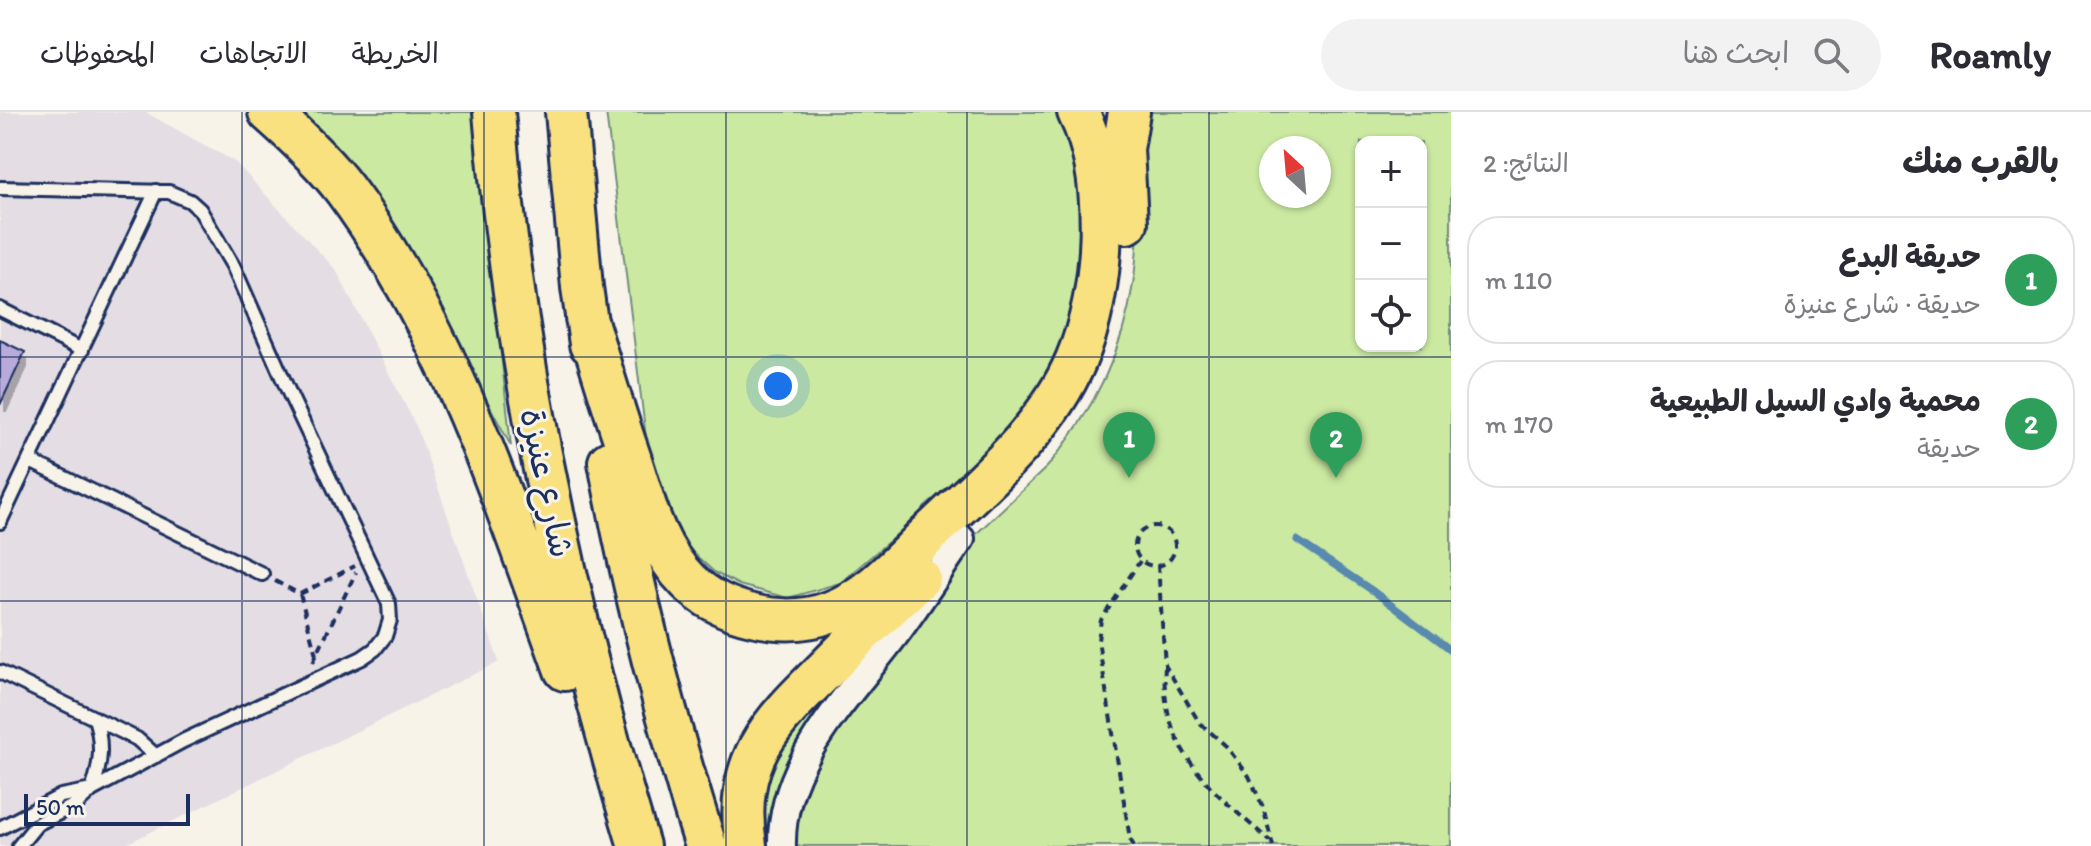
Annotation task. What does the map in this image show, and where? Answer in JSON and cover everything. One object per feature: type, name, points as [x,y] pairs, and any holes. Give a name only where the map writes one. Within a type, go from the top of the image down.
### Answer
[{"type":"main road","points":[[269,112],[343,187],[388,252],[416,303],[498,484],[565,670],[612,757]]},
{"type":"main road","name":"شارع عنيزة","points":[[494,112],[502,209],[528,396],[577,627],[639,846]]},
{"type":"main road","name":"شارع عنيزة","points":[[566,112],[586,318],[603,431],[628,560],[671,729],[706,846]]},
{"type":"main road","points":[[586,318],[647,512],[677,569],[709,597],[756,616],[808,618],[830,612],[857,598],[880,580],[1007,459],[1034,429],[1060,392],[1076,361],[1096,294],[1101,256],[1097,180],[1078,112]]},
{"type":"main road","points":[[746,846],[742,821],[745,787],[757,751],[775,720],[1044,457],[1077,415],[1097,376],[1122,299],[1127,258],[1123,149],[1129,112]]},
{"type":"street","points":[[782,846],[786,801],[802,761],[961,539]]},
{"type":"lane","points":[[0,188],[156,191],[180,195],[200,210],[233,266],[389,604],[390,620],[385,636],[375,649],[362,658],[156,756],[92,790],[77,804],[37,824],[19,846]]},
{"type":"lane","points":[[0,522],[156,191]]},
{"type":"lane","points":[[0,309],[82,350]]},
{"type":"lane","points":[[30,461],[262,574]]},
{"type":"lane","points":[[0,672],[137,739],[156,756]]},
{"type":"lane","points":[[92,790],[100,761],[95,718]]},
{"type":"lane","points":[[0,828],[61,796],[92,790]]},
{"type":"path","points":[[1163,526],[1172,533],[1175,550],[1171,558],[1158,565],[1140,561],[1133,548],[1135,540],[1147,528],[1163,526]]},
{"type":"path","points":[[1134,846],[1130,839],[1098,640],[1101,620],[1140,561]]},
{"type":"path","points":[[300,594],[360,564],[302,685]]},
{"type":"path","points":[[1158,565],[1166,708],[1172,731],[1201,777],[1272,844]]},
{"type":"path","points":[[262,574],[300,594],[316,656]]},
{"type":"path","points":[[1165,665],[1199,722],[1226,746],[1249,776],[1263,807],[1272,844]]},
{"type":"shaded area","points":[[0,112],[145,112],[235,162],[336,270],[417,428],[499,662],[122,846],[0,846]]},
{"type":"green space","points":[[291,112],[475,112],[511,446],[396,230]]},
{"type":"green space","points":[[606,112],[1055,112],[1076,152],[1086,192],[1074,319],[1033,402],[941,497],[840,583],[788,598],[739,585],[714,572],[691,551],[666,511],[649,462]]},
{"type":"green space","points":[[1136,112],[1451,112],[1451,846],[750,846],[757,775],[901,605],[1048,466],[1078,425],[1103,381],[1122,334],[1136,263]]},
{"type":"building","points":[[0,340],[25,352],[0,405]]},
{"type":"waterway","points":[[1297,540],[1373,591],[1451,650]]},
{"type":"place","name":"حديقة البدع","points":[[1129,478]]},
{"type":"place","name":"محمية وادي السيل الطبيعية","points":[[1336,478]]}]
